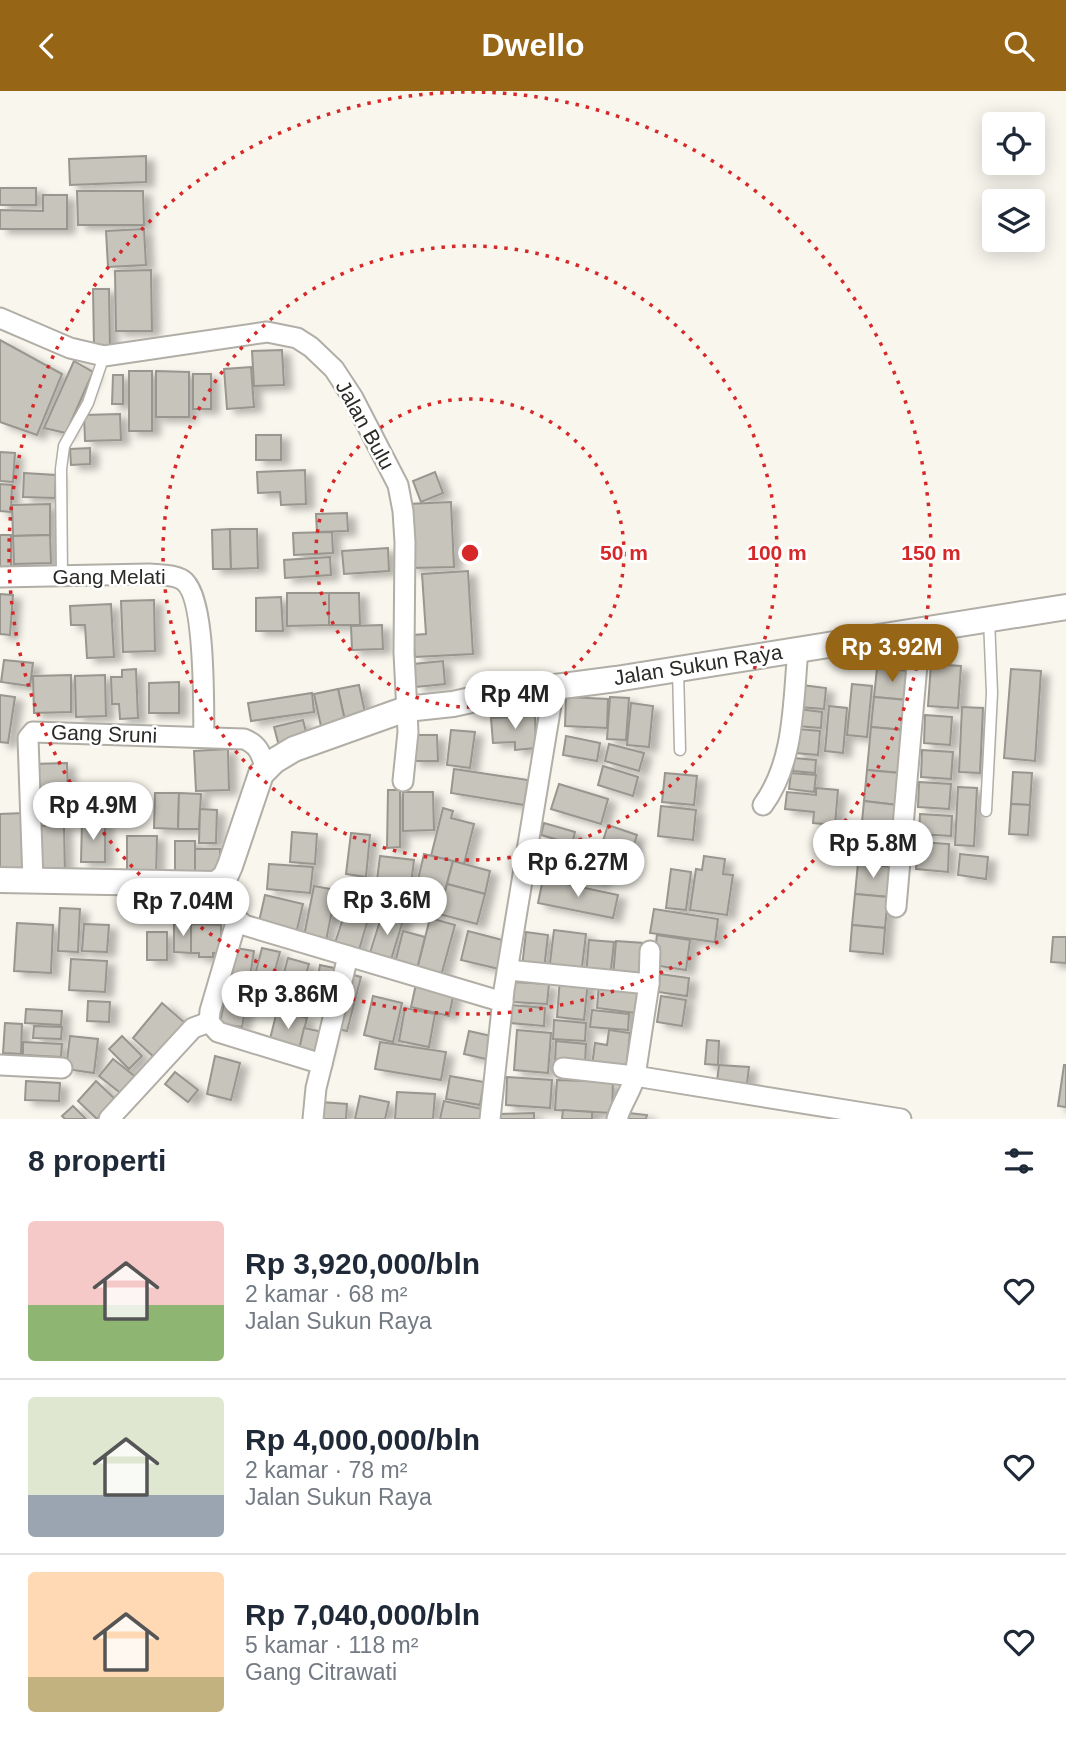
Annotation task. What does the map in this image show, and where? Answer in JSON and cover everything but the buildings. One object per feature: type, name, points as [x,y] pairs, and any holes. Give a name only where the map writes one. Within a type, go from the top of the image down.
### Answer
[{"type":"street","name":"Jalan Bulu","points":[[0,319],[70,348],[104,356],[267,332],[297,338],[334,369],[354,398],[398,485],[403,511],[408,732],[403,781]]},
{"type":"street","name":"Gang Melati","points":[[0,577],[149,574],[183,579],[192,592],[197,608],[202,645],[204,737]]},
{"type":"street","name":"Jalan Sukun Raya","points":[[225,877],[261,774],[274,761],[293,749],[406,709],[453,704],[1066,607]]},
{"type":"street","points":[[897,907],[920,630]]},
{"type":"street","points":[[763,805],[780,778],[790,737],[798,649]]},
{"type":"street","points":[[490,1119],[503,1002],[554,687]]},
{"type":"street","name":"Gang Sruni","points":[[33,881],[28,738],[33,732],[244,739],[255,743],[266,769]]},
{"type":"street","points":[[0,880],[216,884],[225,877],[237,919],[209,1022],[218,1032],[322,1064]]},
{"type":"street","points":[[237,919],[244,925],[503,1002]]},
{"type":"street","points":[[617,1119],[622,1103],[633,1087],[649,984],[650,951]]},
{"type":"street","points":[[313,1119],[316,1088],[348,956]]},
{"type":"street","points":[[508,970],[649,984]]},
{"type":"street","points":[[109,1119],[193,1028],[209,1022]]},
{"type":"street","points":[[0,1065],[62,1068]]},
{"type":"street","points":[[563,1068],[635,1076],[901,1119]]},
{"type":"lane","points":[[62,577],[61,469],[64,446],[88,403],[104,356]]},
{"type":"lane","points":[[986,811],[992,693],[989,618]]},
{"type":"lane","points":[[678,668],[680,750]]}]
